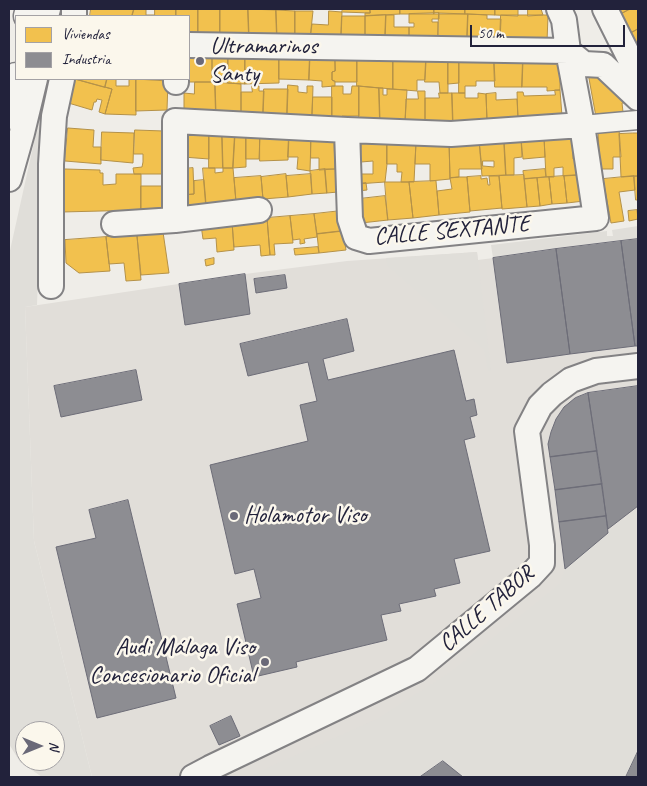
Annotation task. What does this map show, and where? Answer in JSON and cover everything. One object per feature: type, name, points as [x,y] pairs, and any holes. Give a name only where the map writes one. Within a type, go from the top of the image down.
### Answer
[{"type":"main road","points":[[9,115],[15,80]]},
{"type":"street","points":[[559,9],[564,20],[582,125]]},
{"type":"street","points":[[605,9],[638,75]]},
{"type":"street","points":[[603,65],[616,51],[617,32]]},
{"type":"street","points":[[190,45],[568,51],[584,64],[603,65],[638,98]]},
{"type":"street","points":[[9,178],[35,80]]},
{"type":"street","points":[[50,286],[50,164],[54,116],[62,80]]},
{"type":"street","points":[[175,220],[175,121],[452,134],[638,120]]},
{"type":"street","name":"CALLE SEXTANTE","points":[[347,130],[350,219],[356,237],[369,241],[596,218],[582,125]]},
{"type":"street","points":[[114,224],[175,220],[259,210]]},
{"type":"street","name":"CALLE TABOR","points":[[192,777],[417,669],[530,576],[542,562],[542,545],[527,431],[540,406],[571,380],[596,371],[638,366]]},
{"type":"shaded area","points":[[47,84],[50,85],[39,148],[44,149],[37,305],[25,307],[34,541],[92,777],[42,777],[33,771],[65,771],[65,721],[15,721],[15,754],[9,744],[9,255]]},
{"type":"shaded area","points":[[638,226],[638,239],[493,258],[491,245],[607,231],[607,236],[613,236],[612,230]]},
{"type":"shaded area","points":[[638,239],[638,777],[92,777],[34,541],[25,307],[245,274],[347,261],[477,252],[478,260]]},
{"type":"shaded area","points":[[477,252],[491,370],[488,371],[484,349],[387,265],[386,258]]},
{"type":"shaded area","points":[[638,508],[638,751],[626,777],[463,777],[443,761],[420,777],[247,777],[379,718],[455,669],[560,584],[565,569]]},
{"type":"building: Viviendas","points":[[91,9],[134,9],[132,15],[90,15]]},
{"type":"building: Viviendas","points":[[134,9],[146,9],[146,15],[132,15]]},
{"type":"building: Viviendas","points":[[155,9],[176,9],[176,15],[155,15]]},
{"type":"building: Viviendas","points":[[176,9],[198,9],[198,36],[190,36],[190,15],[176,15]]},
{"type":"building: Viviendas","points":[[198,9],[220,9],[220,36],[198,36]]},
{"type":"building: Viviendas","points":[[220,9],[248,9],[249,36],[220,36]]},
{"type":"building: Viviendas","points":[[248,9],[276,10],[277,37],[249,36]]},
{"type":"building: Viviendas","points":[[343,9],[370,9],[370,13],[342,12]]},
{"type":"building: Viviendas","points":[[370,9],[400,9],[400,14],[365,16],[365,13],[370,13]]},
{"type":"building: Viviendas","points":[[400,9],[434,9],[434,14],[400,14]]},
{"type":"building: Viviendas","points":[[434,9],[465,9],[465,14],[434,14]]},
{"type":"building: Viviendas","points":[[465,9],[495,9],[495,15],[465,14]]},
{"type":"building: Viviendas","points":[[495,9],[518,9],[518,16],[495,15]]},
{"type":"building: Viviendas","points":[[528,9],[541,9],[543,15],[528,16]]},
{"type":"building: Viviendas","points":[[616,9],[630,9],[619,15]]},
{"type":"building: Viviendas","points":[[630,9],[638,9],[638,29],[629,34],[619,15]]},
{"type":"building: Viviendas","points":[[276,10],[295,11],[295,38],[277,37]]},
{"type":"building: Viviendas","points":[[295,11],[313,11],[310,39],[295,38]]},
{"type":"building: Viviendas","points":[[329,11],[342,12],[341,40],[310,39],[312,24],[328,25]]},
{"type":"building: Viviendas","points":[[439,13],[439,19],[432,19],[432,22],[438,22],[438,40],[409,41],[409,27],[414,27],[414,23],[409,23],[409,14]]},
{"type":"building: Viviendas","points":[[439,13],[468,14],[467,41],[438,40]]},
{"type":"building: Viviendas","points":[[468,14],[487,15],[487,19],[501,19],[500,41],[467,41]]},
{"type":"building: Viviendas","points":[[386,15],[394,15],[394,27],[409,27],[409,41],[385,41]]},
{"type":"building: Viviendas","points":[[386,15],[385,41],[365,40],[365,16]]},
{"type":"building: Viviendas","points":[[501,15],[548,15],[547,42],[500,41]]},
{"type":"building: Viviendas","points":[[342,16],[365,16],[365,40],[341,40]]},
{"type":"building: Viviendas","points":[[638,29],[638,52],[629,34]]},
{"type":"building: Viviendas","points":[[213,54],[228,54],[228,76],[212,76]]},
{"type":"building: Viviendas","points":[[228,54],[245,54],[245,84],[228,83]]},
{"type":"building: Viviendas","points":[[245,54],[279,55],[279,83],[245,84]]},
{"type":"building: Viviendas","points":[[279,54],[310,55],[309,80],[279,79]]},
{"type":"building: Viviendas","points":[[310,55],[335,56],[335,71],[332,72],[332,80],[335,81],[335,86],[322,87],[322,81],[309,80]]},
{"type":"building: Viviendas","points":[[335,56],[357,57],[357,82],[335,82],[332,80],[332,72],[335,71]]},
{"type":"building: Viviendas","points":[[190,57],[212,57],[212,82],[185,82],[185,80],[190,80]]},
{"type":"building: Viviendas","points":[[357,59],[393,61],[393,89],[357,86]]},
{"type":"building: Viviendas","points":[[459,60],[494,60],[495,81],[476,81],[476,86],[465,86],[465,93],[459,93]]},
{"type":"building: Viviendas","points":[[494,60],[523,60],[522,87],[495,87]]},
{"type":"building: Viviendas","points":[[523,60],[560,60],[560,90],[547,91],[547,87],[522,87]]},
{"type":"building: Viviendas","points":[[393,61],[426,61],[425,80],[417,80],[417,91],[393,89]]},
{"type":"building: Viviendas","points":[[426,61],[448,61],[448,93],[440,93],[439,82],[425,82]]},
{"type":"building: Viviendas","points":[[448,61],[459,61],[459,83],[448,84]]},
{"type":"building: Viviendas","points":[[600,71],[630,102],[622,103],[623,112],[596,117],[588,73]]},
{"type":"building: Viviendas","points":[[69,80],[79,80],[112,89],[105,114],[99,112],[102,100],[97,99],[94,102],[92,110],[65,102]]},
{"type":"building: Viviendas","points":[[79,80],[107,80],[105,87]]},
{"type":"building: Viviendas","points":[[107,80],[116,80],[116,86],[129,86],[129,80],[136,80],[136,115],[105,114],[112,89],[105,87]]},
{"type":"building: Viviendas","points":[[136,80],[168,81],[167,110],[136,111]]},
{"type":"building: Viviendas","points":[[195,82],[215,82],[216,114],[184,113],[184,93],[194,94]]},
{"type":"building: Viviendas","points":[[215,82],[241,84],[241,115],[216,114]]},
{"type":"building: Viviendas","points":[[288,85],[298,86],[298,92],[307,93],[307,86],[313,86],[312,119],[287,117]]},
{"type":"building: Viviendas","points":[[252,86],[259,86],[259,91],[264,91],[263,116],[241,115],[241,92],[252,92]]},
{"type":"building: Viviendas","points":[[332,86],[343,86],[343,94],[351,94],[352,86],[359,86],[359,116],[332,117]]},
{"type":"building: Viviendas","points":[[359,86],[379,88],[380,121],[359,121]]},
{"type":"building: Viviendas","points":[[379,88],[383,88],[383,95],[387,95],[387,89],[407,90],[405,122],[380,121]]},
{"type":"building: Viviendas","points":[[264,89],[288,89],[287,117],[263,116]]},
{"type":"building: Viviendas","points":[[555,90],[560,90],[562,116],[518,119],[517,92],[523,92],[524,96],[555,95]]},
{"type":"building: Viviendas","points":[[418,91],[425,91],[425,123],[405,122],[406,99],[418,99]]},
{"type":"building: Viviendas","points":[[439,93],[452,93],[453,123],[425,123],[425,98],[439,98]]},
{"type":"building: Viviendas","points":[[452,93],[465,93],[465,98],[478,98],[478,93],[486,94],[487,121],[453,123]]},
{"type":"building: Viviendas","points":[[496,93],[496,100],[517,99],[518,119],[487,121],[486,94]]},
{"type":"building: Viviendas","points":[[313,97],[332,97],[332,119],[312,119]]},
{"type":"building: Viviendas","points":[[68,128],[94,130],[93,147],[101,147],[101,164],[65,161]]},
{"type":"building: Viviendas","points":[[619,129],[621,157],[613,157],[613,169],[600,169],[598,131]]},
{"type":"building: Viviendas","points":[[135,130],[164,131],[164,174],[134,174],[133,168],[142,167],[143,162],[143,154],[134,154]]},
{"type":"building: Viviendas","points":[[184,131],[209,132],[209,159],[183,157]]},
{"type":"building: Viviendas","points":[[102,132],[134,133],[133,163],[101,160]]},
{"type":"building: Viviendas","points":[[209,132],[222,133],[223,168],[209,168]]},
{"type":"building: Viviendas","points":[[222,133],[235,134],[233,168],[223,168]]},
{"type":"building: Viviendas","points":[[638,133],[638,176],[621,177],[619,134]]},
{"type":"building: Viviendas","points":[[235,134],[246,134],[246,167],[233,168]]},
{"type":"building: Viviendas","points":[[246,134],[260,135],[259,159],[246,159]]},
{"type":"building: Viviendas","points":[[260,135],[289,136],[288,160],[260,161]]},
{"type":"building: Viviendas","points":[[289,136],[311,137],[310,171],[297,169],[298,157],[288,157]]},
{"type":"building: Viviendas","points":[[572,136],[573,159],[577,159],[580,175],[563,176],[563,167],[554,168],[554,177],[546,177],[544,137]]},
{"type":"building: Viviendas","points":[[311,137],[334,139],[335,169],[319,170],[319,158],[311,158]]},
{"type":"building: Viviendas","points":[[544,137],[545,157],[523,159],[521,139]]},
{"type":"building: Viviendas","points":[[362,139],[387,140],[385,182],[357,184],[357,174],[373,174],[373,161],[361,162]]},
{"type":"building: Viviendas","points":[[504,139],[506,175],[482,176],[479,140]],"holes":[[[483,161],[494,161],[494,167],[483,166]]]},
{"type":"building: Viviendas","points":[[504,139],[521,139],[522,157],[514,158],[514,175],[506,175]]},
{"type":"building: Viviendas","points":[[387,140],[416,142],[414,182],[401,182],[402,172],[397,172],[397,164],[387,164]]},
{"type":"building: Viviendas","points":[[479,140],[482,169],[459,169],[459,177],[450,178],[449,141]]},
{"type":"building: Viviendas","points":[[449,141],[450,179],[430,181],[430,164],[415,164],[416,142]]},
{"type":"building: Viviendas","points":[[193,168],[194,194],[182,195],[183,169]]},
{"type":"building: Viviendas","points":[[203,168],[215,168],[215,173],[223,172],[223,168],[233,168],[236,202],[206,204]]},
{"type":"building: Viviendas","points":[[65,169],[100,170],[100,173],[103,173],[103,185],[116,184],[116,174],[141,174],[141,210],[62,212]]},
{"type":"building: Viviendas","points":[[325,169],[327,193],[312,194],[310,171]]},
{"type":"building: Viviendas","points":[[325,169],[336,169],[338,192],[327,193]]},
{"type":"building: Viviendas","points":[[545,169],[546,177],[524,179],[523,171]]},
{"type":"building: Viviendas","points":[[286,174],[288,197],[263,199],[261,177]]},
{"type":"building: Viviendas","points":[[311,174],[312,194],[288,197],[286,176]]},
{"type":"building: Viviendas","points":[[524,175],[527,207],[502,209],[499,176]]},
{"type":"building: Viviendas","points":[[580,175],[584,201],[567,203],[564,176]]},
{"type":"building: Viviendas","points":[[261,176],[263,199],[236,202],[234,178]]},
{"type":"building: Viviendas","points":[[481,176],[481,179],[487,178],[488,185],[490,185],[489,176],[499,176],[502,208],[470,211],[467,177]]},
{"type":"building: Viviendas","points":[[564,176],[567,203],[552,204],[549,177]]},
{"type":"building: Viviendas","points":[[634,176],[635,190],[619,192],[624,221],[611,223],[603,179]]},
{"type":"building: Viviendas","points":[[634,176],[638,176],[638,200],[636,200]]},
{"type":"building: Viviendas","points":[[467,177],[470,212],[439,215],[437,191],[452,189],[450,178]]},
{"type":"building: Viviendas","points":[[549,177],[552,204],[540,206],[537,178]]},
{"type":"building: Viviendas","points":[[537,178],[540,206],[527,207],[524,179]]},
{"type":"building: Viviendas","points":[[204,180],[206,204],[182,207],[182,195],[194,194],[194,181]]},
{"type":"building: Viviendas","points":[[436,181],[439,215],[413,218],[409,182]]},
{"type":"building: Viviendas","points":[[385,182],[409,182],[413,218],[388,220]]},
{"type":"building: Viviendas","points":[[366,183],[367,190],[358,191],[357,184]]},
{"type":"building: Viviendas","points":[[141,186],[164,186],[164,208],[141,209]]},
{"type":"building: Viviendas","points":[[385,196],[388,220],[361,223],[359,199]]},
{"type":"building: Viviendas","points":[[637,210],[638,219],[629,221],[628,211]]},
{"type":"building: Viviendas","points":[[341,211],[343,231],[317,234],[314,214]]},
{"type":"building: Viviendas","points":[[314,214],[317,237],[304,239],[305,243],[300,244],[300,239],[293,240],[290,216]]},
{"type":"building: Viviendas","points":[[290,216],[293,243],[274,244],[275,255],[270,255],[267,218]]},
{"type":"building: Viviendas","points":[[267,218],[270,255],[261,256],[260,245],[234,247],[232,222]]},
{"type":"building: Viviendas","points":[[232,222],[234,250],[217,252],[216,238],[203,239],[201,225]]},
{"type":"building: Viviendas","points":[[343,231],[346,250],[319,253],[317,234]]},
{"type":"building: Viviendas","points":[[163,232],[169,273],[141,275],[137,236]]},
{"type":"building: Viviendas","points":[[137,236],[141,280],[126,281],[124,263],[109,264],[106,237]]},
{"type":"building: Viviendas","points":[[106,237],[110,271],[79,273],[66,263],[65,240]]},
{"type":"building: Viviendas","points":[[318,247],[319,253],[295,255],[294,249]]},
{"type":"building: Viviendas","points":[[214,258],[214,264],[206,266],[205,260]]},
{"type":"building: Industria","points":[[638,239],[638,346],[635,346],[621,241]]},
{"type":"building: Industria","points":[[621,241],[635,346],[570,354],[556,249]]},
{"type":"building: Industria","points":[[556,249],[570,354],[507,363],[493,258]]},
{"type":"building: Industria","points":[[245,274],[250,314],[185,325],[179,284]]},
{"type":"building: Industria","points":[[285,275],[287,288],[256,293],[254,279]]},
{"type":"building: Industria","points":[[347,319],[354,351],[323,359],[328,380],[454,350],[466,401],[474,399],[477,415],[470,417],[475,437],[464,440],[490,551],[454,559],[460,583],[434,589],[436,596],[399,604],[401,611],[381,615],[387,640],[296,662],[297,667],[254,677],[237,604],[261,598],[254,569],[235,574],[210,465],[308,441],[300,405],[317,401],[308,362],[248,376],[240,344]]},
{"type":"building: Industria","points":[[136,370],[142,400],[61,417],[54,386]]},
{"type":"building: Industria","points":[[638,386],[638,506],[608,529],[588,393]]},
{"type":"building: Industria","points":[[588,393],[597,451],[550,457],[548,444],[556,419],[564,407],[575,398]]},
{"type":"building: Industria","points":[[597,451],[602,484],[555,490],[550,457]]},
{"type":"building: Industria","points":[[602,484],[606,516],[559,522],[555,490]]},
{"type":"building: Industria","points":[[128,500],[176,698],[97,718],[56,547],[96,538],[89,510]]},
{"type":"building: Industria","points":[[606,516],[608,533],[565,569],[559,522]]},
{"type":"building: Industria","points":[[231,716],[240,736],[219,745],[210,726]]},
{"type":"building: Industria","points":[[638,751],[638,777],[626,777]]},
{"type":"building: Industria","points":[[443,761],[463,777],[420,777]]},
{"type":"place","name":"Ultramarinos Santy","points":[[200,61]]},
{"type":"place","name":"Holamotor Viso","points":[[234,516]]},
{"type":"place","name":"Audi Málaga Viso Concesionario Oficial","points":[[265,662]]}]
